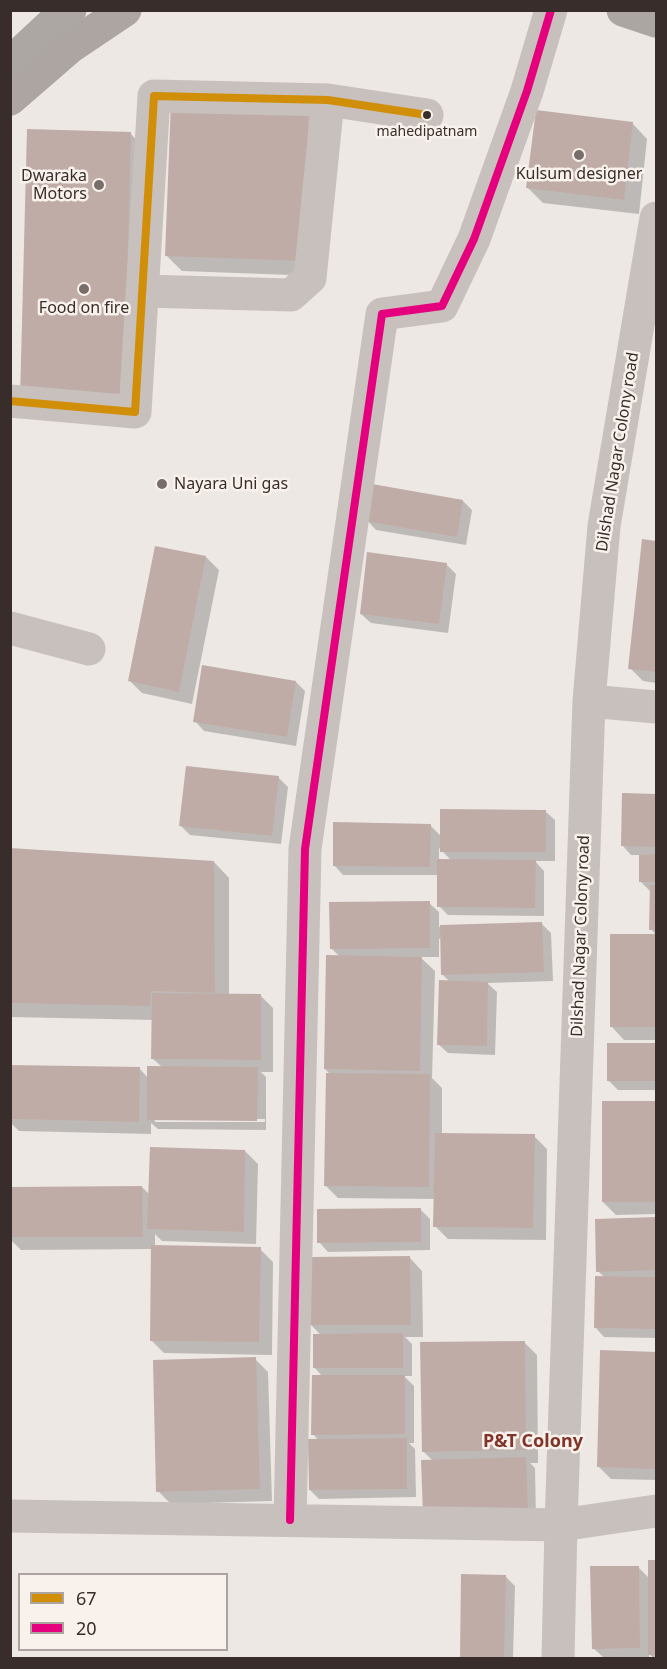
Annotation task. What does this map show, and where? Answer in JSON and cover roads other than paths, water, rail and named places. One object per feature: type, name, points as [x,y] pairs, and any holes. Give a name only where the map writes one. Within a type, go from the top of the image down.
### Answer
[{"type":"highway","points":[[10,63],[70,10]]},
{"type":"highway","points":[[623,10],[657,21]]},
{"type":"main road","points":[[10,99],[70,48],[125,10]]},
{"type":"street","points":[[290,1521],[305,849],[382,314],[442,306],[474,238],[527,91],[551,10]]},
{"type":"street","points":[[10,401],[135,412],[154,96],[328,100],[427,115]]},
{"type":"street","points":[[143,291],[291,296],[310,278],[328,100]]},
{"type":"street","name":"Dilshad Nagar Colony road","points":[[558,1659],[589,701],[604,526],[657,218]]},
{"type":"street","points":[[10,628],[89,649]]},
{"type":"street","points":[[589,701],[657,707]]},
{"type":"street","points":[[10,1516],[561,1526],[657,1511]]},
{"type":"place","name":"mahedipatnam","points":[[427,115]]},
{"type":"place","name":"Kulsum designer","points":[[579,155]]},
{"type":"place","name":"Dwaraka Motors","points":[[99,185]]},
{"type":"place","name":"Food on fire","points":[[84,289]]},
{"type":"place","name":"Nayara Uni gas","points":[[162,484]]},
{"type":"district","name":"P&T Colony","points":[[533,1442]]}]
